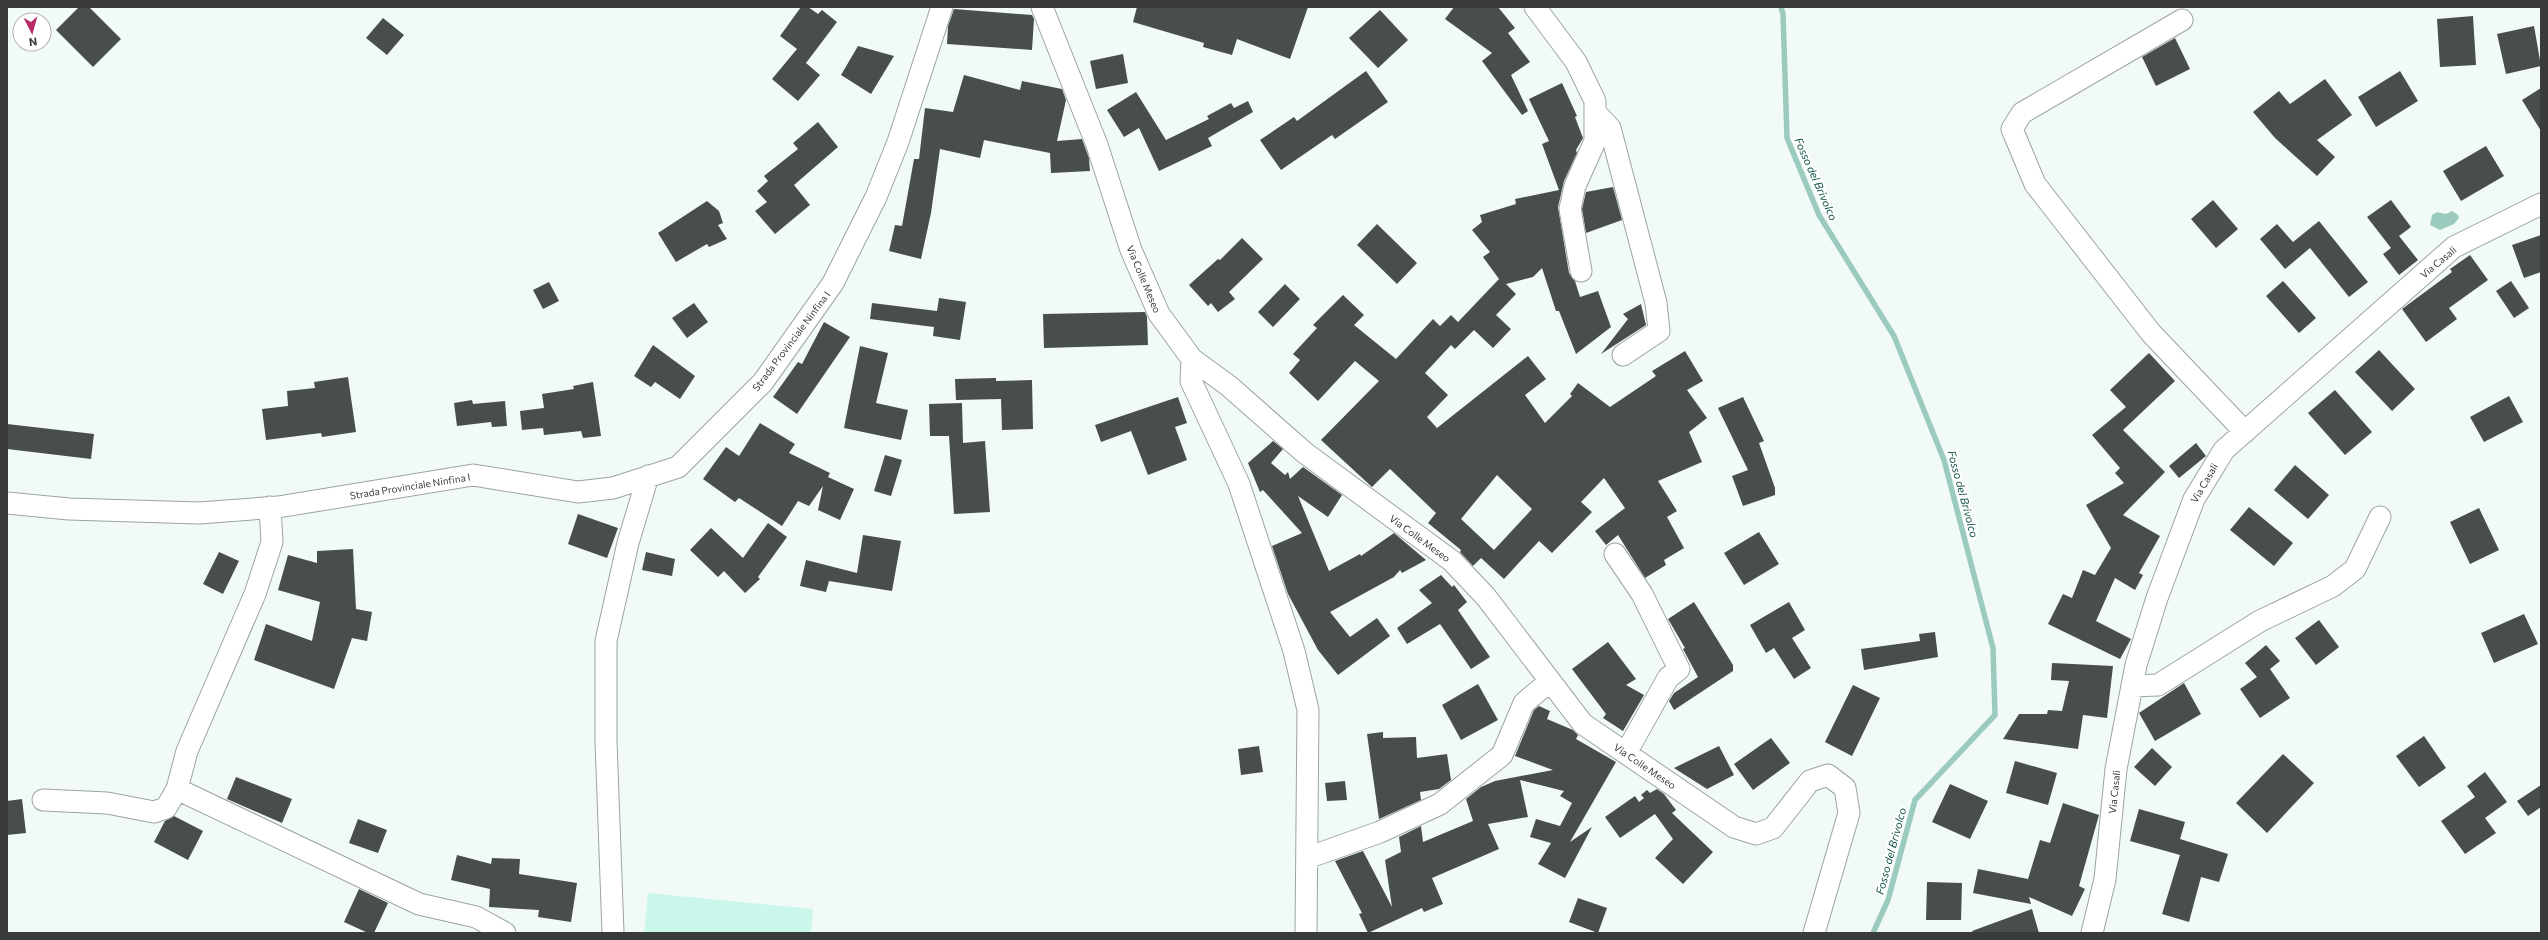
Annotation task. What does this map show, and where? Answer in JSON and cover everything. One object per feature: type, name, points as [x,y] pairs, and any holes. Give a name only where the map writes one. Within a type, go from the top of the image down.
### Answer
[{"type":"street","name":"Strada Provinciale Ninfina I","points":[[7,503],[69,509],[199,514],[270,507],[473,475],[578,492],[613,488],[678,467],[763,382],[834,283],[876,197],[898,142],[942,7]]},
{"type":"street","name":"Via Colle Meseo","points":[[1042,7],[1097,145],[1131,250],[1159,314],[1192,359],[1229,386],[1305,453],[1452,561],[1486,597],[1583,724],[1734,826],[1756,834],[1772,828],[1810,781],[1828,775],[1845,788],[1848,813],[1814,933]]},
{"type":"street","points":[[1535,7],[1576,62],[1595,100],[1595,141],[1576,186],[1570,209],[1581,271]]},
{"type":"street","points":[[2182,20],[2022,112],[2012,130],[2035,184],[2151,333],[2245,432]]},
{"type":"street","points":[[1595,112],[1610,128],[1656,303],[1659,331],[1623,355]]},
{"type":"street","name":"Via Casali","points":[[2092,933],[2105,879],[2116,769],[2136,665],[2157,598],[2194,499],[2224,450],[2454,247],[2541,204]]},
{"type":"street","points":[[1192,359],[1191,381],[1239,484],[1294,651],[1308,710],[1306,933]]},
{"type":"street","points":[[613,933],[606,741],[606,641],[628,543],[648,476]]},
{"type":"street","points":[[43,800],[106,803],[154,812],[166,808],[177,789],[188,751],[255,594],[272,542],[270,507]]},
{"type":"street","points":[[2132,686],[2158,685],[2260,621],[2333,586],[2355,569],[2380,517]]},
{"type":"street","points":[[1615,554],[1642,594],[1679,669],[1668,678],[1626,753]]},
{"type":"street","points":[[1306,858],[1380,832],[1440,804],[1502,754],[1524,703],[1550,681]]},
{"type":"street","points":[[177,789],[419,904],[476,917],[505,933]]},
{"type":"shaded area","points":[[2452,211],[2458,215],[2459,218],[2454,224],[2440,230],[2430,225],[2432,215],[2437,212],[2446,214]]},
{"type":"shaded area","points":[[648,893],[813,909],[811,933],[644,933]]},
{"type":"building","points":[[79,7],[89,7],[121,39],[93,67],[56,30]]},
{"type":"building","points":[[801,7],[808,7],[818,14],[822,10],[837,22],[806,63],[820,75],[798,101],[772,79],[797,49],[780,36]]},
{"type":"building","points":[[1137,7],[1308,7],[1290,59],[1237,39],[1232,55],[1203,47],[1204,43],[1133,22]]},
{"type":"building","points":[[1454,7],[1498,7],[1515,28],[1508,33],[1530,62],[1511,75],[1528,111],[1522,115],[1482,61],[1492,53],[1445,19]]},
{"type":"building","points":[[954,9],[1032,15],[1034,19],[1032,50],[947,44],[948,26]]},
{"type":"building","points":[[1380,10],[1408,40],[1378,68],[1349,38]]},
{"type":"building","points":[[2473,16],[2476,65],[2440,67],[2437,19]]},
{"type":"building","points":[[383,18],[404,35],[387,55],[366,38]]},
{"type":"building","points":[[2534,26],[2541,66],[2506,74],[2497,34]]},
{"type":"building","points":[[2175,38],[2190,69],[2156,86],[2142,57]]},
{"type":"building","points":[[858,46],[894,56],[871,94],[841,75]]},
{"type":"building","points":[[1123,54],[1128,83],[1096,89],[1090,61]]},
{"type":"building","points":[[1366,71],[1388,102],[1335,139],[1332,135],[1281,170],[1260,140],[1294,117],[1297,121]]},
{"type":"building","points":[[2400,71],[2418,101],[2376,127],[2358,97]]},
{"type":"building","points":[[964,75],[1020,90],[1022,81],[1062,89],[1066,100],[1057,141],[1082,139],[1089,158],[1090,171],[1051,173],[1050,153],[984,140],[980,158],[940,149],[931,213],[921,259],[889,251],[895,225],[902,226],[914,159],[919,159],[925,108],[953,112]]},
{"type":"building","points":[[2325,79],[2352,115],[2317,140],[2335,157],[2317,176],[2275,138],[2253,112],[2279,91],[2290,104]]},
{"type":"building","points":[[1562,83],[1577,116],[1575,117],[1583,138],[1576,150],[1577,153],[1564,181],[1558,207],[1569,273],[1575,281],[1580,297],[1598,291],[1611,327],[1576,354],[1559,311],[1556,311],[1542,268],[1533,277],[1506,284],[1516,294],[1496,315],[1511,329],[1493,348],[1474,330],[1455,349],[1451,345],[1425,373],[1448,395],[1427,417],[1437,428],[1528,356],[1546,379],[1525,395],[1545,423],[1572,396],[1570,394],[1578,383],[1610,407],[1656,376],[1652,371],[1685,351],[1703,381],[1687,390],[1707,418],[1689,432],[1702,462],[1658,481],[1677,511],[1667,517],[1684,548],[1664,560],[1666,565],[1645,578],[1618,535],[1606,545],[1595,531],[1625,508],[1604,478],[1581,502],[1592,512],[1552,553],[1539,541],[1504,579],[1481,558],[1473,566],[1460,552],[1461,550],[1428,523],[1436,513],[1390,469],[1372,487],[1321,440],[1379,381],[1355,361],[1318,401],[1289,373],[1300,360],[1293,354],[1317,328],[1313,325],[1343,295],[1364,315],[1354,325],[1396,359],[1433,319],[1440,326],[1451,315],[1458,322],[1499,279],[1483,257],[1490,252],[1472,230],[1482,222],[1480,215],[1516,204],[1515,199],[1559,190],[1542,144],[1549,141],[1529,99]],"holes":[[[1497,475],[1532,509],[1494,550],[1461,519]]]},
{"type":"building","points":[[2541,88],[2541,131],[2522,100]]},
{"type":"building","points":[[1136,92],[1166,140],[1209,119],[1207,116],[1231,103],[1234,108],[1248,101],[1253,112],[1208,138],[1212,146],[1159,171],[1139,128],[1124,137],[1107,110]]},
{"type":"building","points":[[818,122],[838,147],[794,185],[810,205],[775,234],[755,211],[767,202],[757,191],[768,181],[764,176],[798,149],[793,143]]},
{"type":"building","points":[[2486,146],[2504,176],[2461,201],[2443,171]]},
{"type":"building","points":[[1613,187],[1622,220],[1586,233],[1582,209],[1586,192]]},
{"type":"building","points":[[2213,200],[2238,229],[2216,248],[2191,219]]},
{"type":"building","points":[[2391,200],[2411,227],[2399,236],[2418,260],[2399,275],[2383,254],[2391,248],[2367,217]]},
{"type":"building","points":[[707,201],[719,211],[723,223],[718,225],[727,239],[709,247],[707,244],[676,262],[658,233]]},
{"type":"building","points":[[2319,221],[2368,282],[2349,297],[2310,248],[2285,269],[2260,239],[2277,224],[2293,242]]},
{"type":"building","points":[[1377,224],[1417,263],[1397,284],[1357,245]]},
{"type":"building","points":[[2541,235],[2541,272],[2524,278],[2512,245]]},
{"type":"building","points":[[1242,238],[1263,259],[1229,292],[1235,299],[1218,312],[1211,303],[1208,306],[1189,285],[1218,259],[1220,260]]},
{"type":"building","points":[[2470,255],[2488,280],[2449,308],[2457,319],[2426,342],[2402,309],[2452,272],[2450,269]]},
{"type":"building","points":[[2283,281],[2316,318],[2299,333],[2266,296]]},
{"type":"building","points":[[2511,281],[2529,308],[2514,318],[2496,291]]},
{"type":"building","points":[[549,282],[559,301],[543,309],[533,290]]},
{"type":"building","points":[[1285,284],[1300,299],[1273,327],[1258,312]]},
{"type":"building","points":[[939,298],[966,302],[960,340],[933,336],[934,327],[870,319],[872,303],[937,311]]},
{"type":"building","points":[[694,303],[708,322],[687,338],[672,318]]},
{"type":"building","points":[[1641,304],[1646,325],[1601,354],[1628,319],[1623,314]]},
{"type":"building","points":[[1145,312],[1147,317],[1148,345],[1044,348],[1043,314]]},
{"type":"building","points":[[824,322],[850,337],[797,414],[773,397],[798,362],[802,364]]},
{"type":"building","points":[[653,345],[695,376],[680,399],[655,382],[651,387],[634,376]]},
{"type":"building","points":[[860,346],[888,353],[876,403],[908,410],[901,440],[844,428]]},
{"type":"building","points":[[2379,350],[2415,389],[2392,411],[2355,372]]},
{"type":"building","points":[[2149,353],[2175,381],[2123,430],[2165,472],[2123,515],[2160,536],[2139,573],[2143,575],[2135,590],[2115,578],[2096,621],[2131,639],[2120,659],[2048,624],[2063,594],[2072,598],[2083,570],[2095,575],[2111,548],[2086,505],[2124,483],[2115,473],[2120,468],[2092,435],[2126,407],[2110,390]]},
{"type":"building","points":[[348,377],[356,432],[322,437],[321,433],[266,440],[262,409],[288,406],[287,391],[315,388],[314,382]]},
{"type":"building","points":[[996,378],[996,381],[1032,380],[1033,429],[1002,430],[1001,399],[956,400],[955,379]]},
{"type":"building","points":[[593,382],[601,436],[583,438],[581,431],[544,435],[543,428],[522,430],[520,411],[544,408],[542,394],[574,389],[573,386]]},
{"type":"building","points":[[2335,390],[2372,432],[2345,455],[2308,413]]},
{"type":"building","points":[[2509,396],[2523,422],[2484,442],[2470,417]]},
{"type":"building","points":[[1178,397],[1187,423],[1175,427],[1187,460],[1148,475],[1131,431],[1101,442],[1095,425]]},
{"type":"building","points":[[1743,397],[1764,441],[1759,443],[1775,488],[1775,495],[1743,506],[1732,476],[1748,470],[1718,408]]},
{"type":"building","points":[[472,400],[473,404],[505,401],[507,426],[492,427],[491,422],[457,426],[454,403]]},
{"type":"building","points":[[962,403],[963,443],[985,441],[990,512],[954,514],[949,436],[930,436],[929,404]]},
{"type":"building","points":[[760,423],[795,444],[789,453],[830,473],[828,477],[854,489],[840,520],[818,510],[823,486],[809,506],[798,501],[782,526],[739,498],[735,502],[703,479],[726,447],[739,456]]},
{"type":"building","points":[[7,424],[94,434],[91,459],[7,449]]},
{"type":"building","points":[[1273,441],[1283,449],[1271,463],[1285,475],[1288,472],[1290,479],[1303,467],[1342,495],[1328,517],[1298,496],[1329,571],[1360,554],[1361,556],[1394,533],[1426,560],[1402,573],[1400,570],[1394,577],[1330,612],[1350,637],[1377,618],[1390,636],[1338,675],[1318,650],[1288,594],[1272,546],[1302,533],[1263,490],[1260,492],[1248,463]]},
{"type":"building","points":[[2196,443],[2206,456],[2179,478],[2169,466]]},
{"type":"building","points":[[885,455],[902,460],[891,496],[874,491]]},
{"type":"building","points":[[2295,465],[2329,495],[2308,519],[2274,490]]},
{"type":"building","points":[[2249,507],[2293,543],[2274,566],[2230,530]]},
{"type":"building","points":[[2479,508],[2499,550],[2470,564],[2450,522]]},
{"type":"building","points":[[578,514],[618,528],[607,558],[568,544]]},
{"type":"building","points":[[768,523],[787,537],[758,577],[760,579],[745,593],[724,571],[718,577],[690,550],[711,528],[743,558]]},
{"type":"building","points":[[1759,532],[1779,564],[1744,585],[1724,553]]},
{"type":"building","points":[[863,535],[901,541],[892,591],[829,581],[826,592],[800,586],[806,560],[857,573]]},
{"type":"building","points":[[353,549],[356,609],[372,612],[367,641],[352,638],[334,689],[254,660],[266,624],[312,641],[320,602],[278,590],[288,555],[317,563],[317,551]]},
{"type":"building","points":[[219,552],[239,561],[223,594],[203,584]]},
{"type":"building","points":[[646,552],[675,559],[672,576],[642,570]]},
{"type":"building","points":[[1441,575],[1452,587],[1454,585],[1467,602],[1458,610],[1490,657],[1471,669],[1440,624],[1407,644],[1397,628],[1432,603],[1419,590]]},
{"type":"building","points":[[1694,602],[1733,665],[1733,671],[1674,710],[1669,701],[1674,693],[1698,677],[1683,649],[1685,648],[1668,619]]},
{"type":"building","points":[[1789,602],[1805,630],[1792,638],[1811,668],[1794,679],[1774,648],[1766,653],[1750,625]]},
{"type":"building","points":[[2524,614],[2538,644],[2494,663],[2481,633]]},
{"type":"building","points":[[2319,620],[2339,647],[2316,665],[2295,638]]},
{"type":"building","points":[[1935,632],[1938,657],[1864,670],[1861,649],[1920,641],[1919,634]]},
{"type":"building","points":[[1608,642],[1636,679],[1626,685],[1644,695],[1623,731],[1603,718],[1606,714],[1572,669]]},
{"type":"building","points":[[2266,645],[2280,661],[2270,669],[2290,698],[2260,718],[2240,689],[2257,677],[2245,663]]},
{"type":"building","points":[[2052,663],[2113,666],[2107,718],[2083,715],[2078,749],[2003,739],[2019,714],[2047,714],[2048,710],[2062,711],[2069,681],[2051,680]]},
{"type":"building","points":[[2184,683],[2201,714],[2155,741],[2139,713]]},
{"type":"building","points":[[1478,684],[1498,720],[1461,740],[1442,705]]},
{"type":"building","points":[[1853,685],[1880,698],[1852,756],[1825,742]]},
{"type":"building","points":[[1539,706],[1550,711],[1547,719],[1573,730],[1578,735],[1576,739],[1616,762],[1570,842],[1592,827],[1565,878],[1538,864],[1551,843],[1530,837],[1536,819],[1560,826],[1572,803],[1560,796],[1564,791],[1520,780],[1528,817],[1488,824],[1499,849],[1432,878],[1443,904],[1424,912],[1422,908],[1368,933],[1359,914],[1362,913],[1335,861],[1363,851],[1392,907],[1385,860],[1401,852],[1399,837],[1421,826],[1423,842],[1473,821],[1466,799],[1481,787],[1495,781],[1553,770],[1515,756],[1534,710]]},
{"type":"building","points":[[1383,732],[1383,738],[1416,737],[1417,758],[1447,754],[1451,780],[1439,789],[1420,792],[1421,800],[1379,819],[1367,734]]},
{"type":"building","points":[[2424,736],[2446,768],[2419,787],[2396,756]]},
{"type":"building","points":[[1771,738],[1790,763],[1753,790],[1734,764]]},
{"type":"building","points":[[1259,746],[1263,772],[1241,775],[1238,749]]},
{"type":"building","points":[[1719,746],[1734,775],[1707,789],[1674,768]]},
{"type":"building","points":[[2152,748],[2172,767],[2155,786],[2134,767]]},
{"type":"building","points":[[2283,754],[2314,783],[2267,833],[2236,803]]},
{"type":"building","points":[[2015,761],[2057,773],[2048,805],[2006,793]]},
{"type":"building","points":[[2485,772],[2507,802],[2485,818],[2496,833],[2465,854],[2441,821],[2475,797],[2467,786]]},
{"type":"building","points":[[236,777],[292,799],[282,823],[227,799]]},
{"type":"building","points":[[1345,781],[1347,800],[1327,801],[1325,783]]},
{"type":"building","points":[[1950,784],[1988,801],[1970,839],[1932,822]]},
{"type":"building","points":[[2541,785],[2541,807],[2528,816],[2517,801]]},
{"type":"building","points":[[1657,789],[1664,794],[1676,810],[1672,813],[1713,852],[1683,884],[1655,858],[1673,839],[1655,814],[1620,838],[1605,817],[1635,796],[1639,802],[1644,798],[1641,795],[1647,790],[1650,793]]},
{"type":"building","points":[[22,799],[26,833],[7,835],[7,801]]},
{"type":"building","points":[[2063,803],[2099,815],[2079,886],[2085,889],[2072,916],[2029,897],[2031,904],[1973,893],[1978,869],[2028,879],[2040,840],[2050,843]]},
{"type":"building","points":[[2139,809],[2185,822],[2180,839],[2228,854],[2219,882],[2201,877],[2189,922],[2162,914],[2180,855],[2130,841]]},
{"type":"building","points":[[174,816],[203,831],[188,860],[154,842],[165,821]]},
{"type":"building","points":[[358,819],[387,830],[378,853],[349,843]]},
{"type":"building","points":[[457,855],[491,864],[492,858],[520,859],[519,874],[577,883],[571,922],[538,917],[539,910],[489,907],[490,889],[451,880]]},
{"type":"building","points":[[1927,882],[1962,883],[1961,920],[1926,920]]},
{"type":"building","points":[[359,889],[388,903],[374,933],[368,933],[344,922]]},
{"type":"building","points":[[1578,898],[1607,908],[1598,933],[1569,922]]},
{"type":"building","points":[[2032,909],[2039,933],[1973,933],[1972,931]]},
{"type":"waterway","name":"Fosso del Brivolco","points":[[1781,7],[1783,14],[1787,138],[1819,215],[1894,336],[1944,460],[1993,648],[1995,715],[1915,800],[1888,900],[1873,933]]}]
